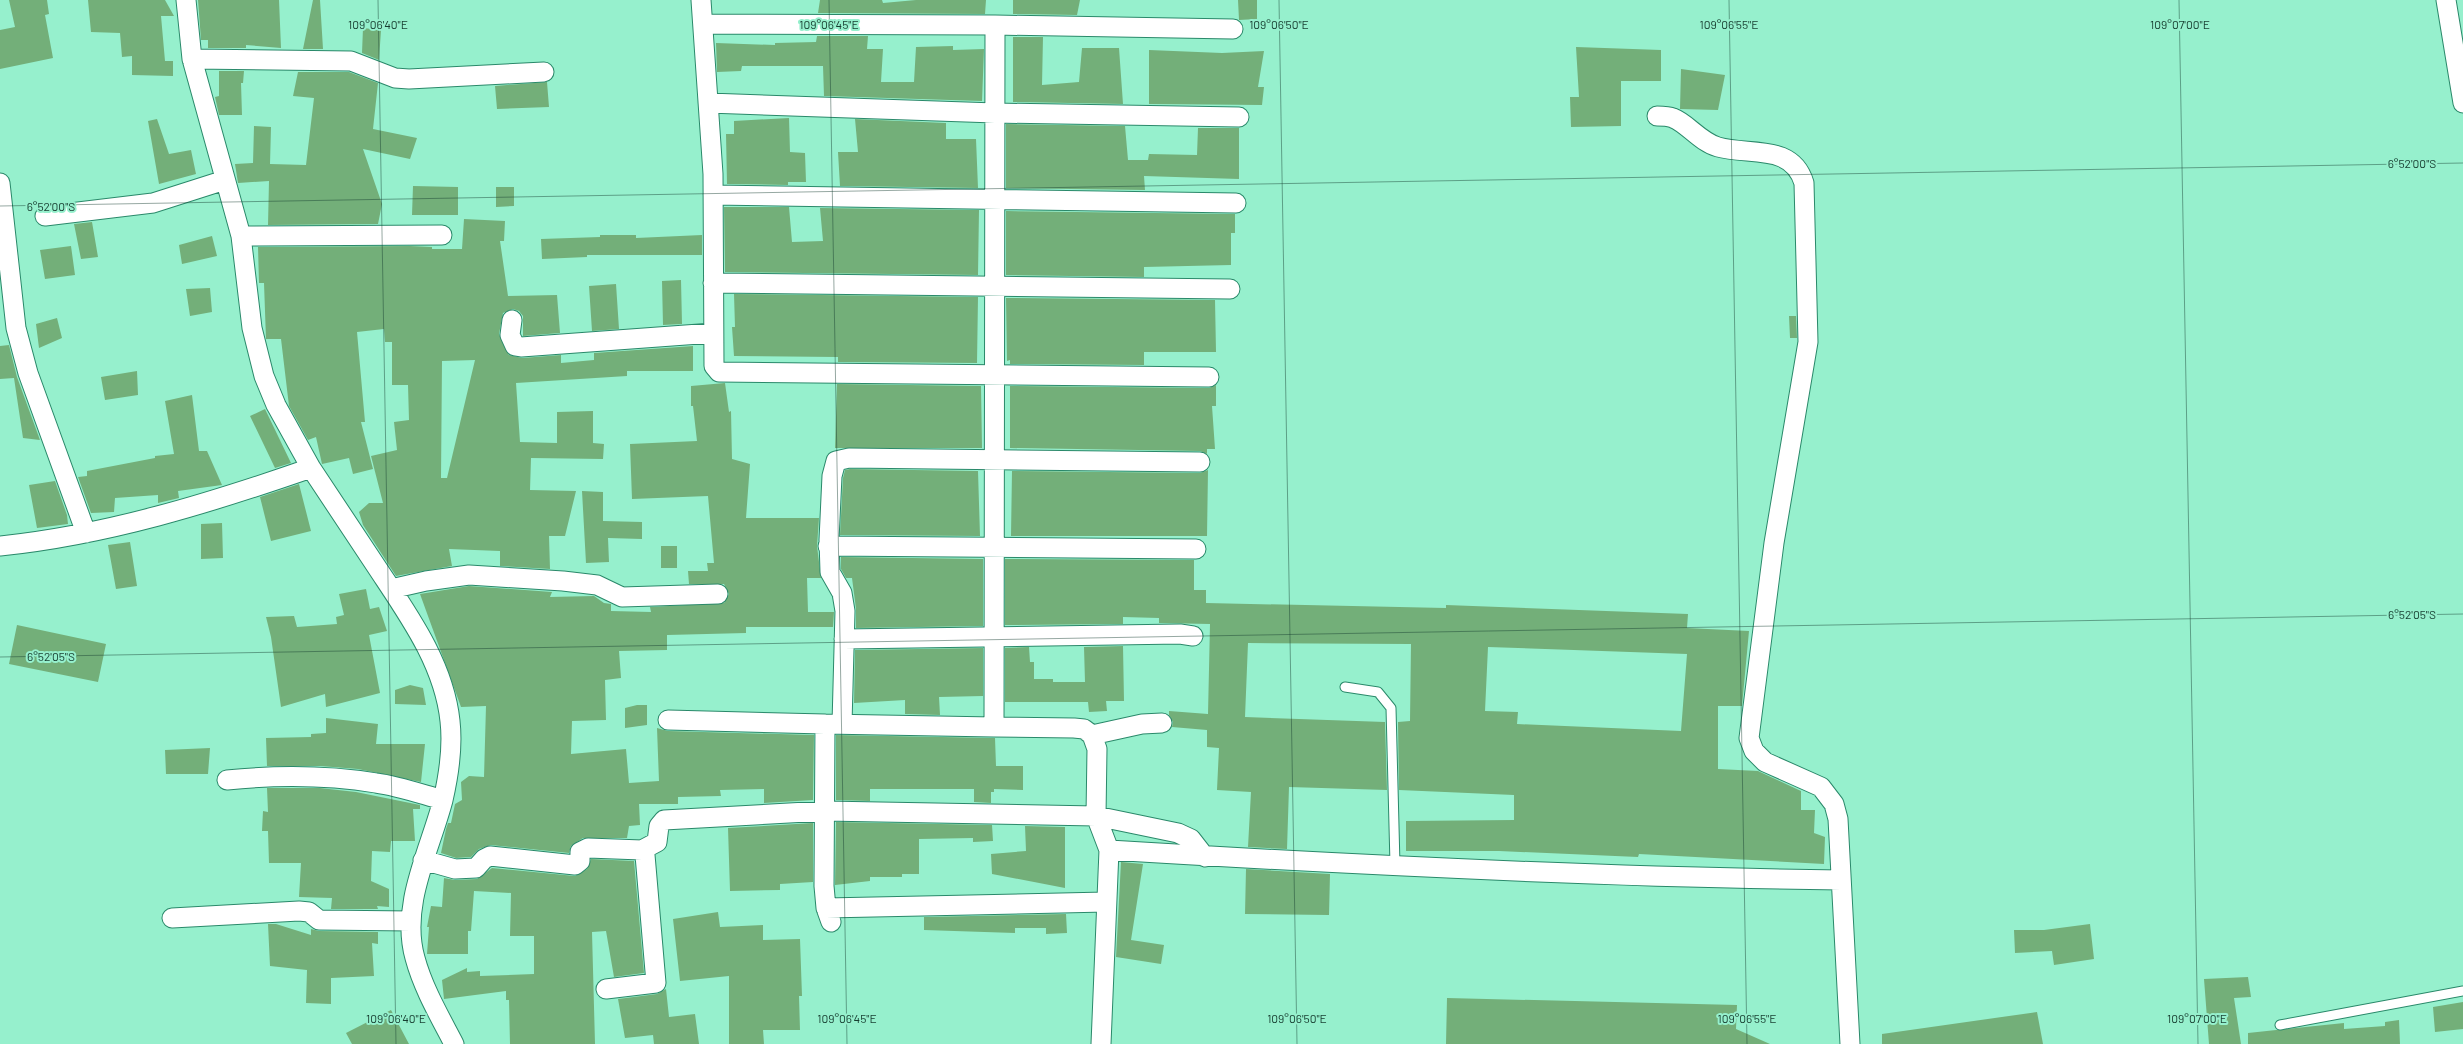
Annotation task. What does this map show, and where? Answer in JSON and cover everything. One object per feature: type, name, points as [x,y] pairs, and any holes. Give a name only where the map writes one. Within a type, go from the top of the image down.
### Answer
[{"type":"street","points":[[186,0],[192,60],[241,236],[252,328],[264,376],[276,405],[311,468],[391,589],[436,666],[446,696],[450,722],[451,752],[443,800],[423,860],[411,922],[415,958],[437,1012],[454,1044]]},
{"type":"street","points":[[701,0],[713,195],[714,366],[719,372],[1209,378]]},
{"type":"street","points":[[2446,0],[2463,103]]},
{"type":"street","points":[[702,24],[995,25],[1233,29]]},
{"type":"street","points":[[994,727],[995,25]]},
{"type":"street","points":[[192,60],[351,61],[390,76],[409,79],[544,72]]},
{"type":"street","points":[[708,103],[994,113],[1239,117]]},
{"type":"street","points":[[1657,116],[1673,118],[1693,134],[1718,147],[1779,154],[1792,163],[1801,174],[1804,183],[1808,342],[1774,543],[1749,738],[1754,751],[1766,762],[1821,787],[1834,804],[1838,819],[1850,1044]]},
{"type":"street","points":[[46,216],[153,202],[225,180]]},
{"type":"street","points":[[0,183],[8,330],[28,373],[86,533]]},
{"type":"street","points":[[713,195],[994,201],[1236,203]]},
{"type":"street","points":[[241,236],[442,236]]},
{"type":"street","points":[[713,283],[1230,289]]},
{"type":"street","points":[[512,320],[512,341],[515,346],[521,347],[713,333]]},
{"type":"street","points":[[1106,902],[828,915],[824,811],[844,639],[844,602],[842,593],[830,572],[828,546],[832,476],[836,460],[849,458],[1200,462]]},
{"type":"street","points":[[0,546],[86,533],[171,513],[311,468]]},
{"type":"street","points":[[828,546],[1196,549]]},
{"type":"street","points":[[391,589],[434,579],[469,575],[597,585],[622,597],[718,594]]},
{"type":"street","points":[[844,639],[1180,634],[1193,636]]},
{"type":"street","points":[[668,720],[1084,729],[1092,735],[1097,749],[1096,816],[1109,850],[1101,1044]]},
{"type":"street","points":[[1092,735],[1134,726],[1162,723]]},
{"type":"street","points":[[228,780],[277,775],[338,778],[378,783],[443,800]]},
{"type":"street","points":[[423,860],[466,870],[476,868],[484,859],[490,856],[575,865],[580,861],[580,852],[588,848],[642,850],[657,842],[659,826],[664,820],[824,811],[1096,816],[1178,833],[1191,839],[1205,857]]},
{"type":"street","points":[[606,989],[656,983],[645,855],[642,850]]},
{"type":"street","points":[[1109,850],[1205,857],[1656,877],[1841,880]]},
{"type":"street","points":[[172,918],[285,911],[310,912],[319,920],[411,922]]},
{"type":"lane","points":[[1345,687],[1378,692],[1391,708],[1395,865]]},
{"type":"lane","points":[[2280,1025],[2463,992]]},
{"type":"building","points":[[9,0],[47,0],[49,14],[45,15],[53,58],[0,69],[0,30],[15,27]]},
{"type":"building","points":[[88,0],[165,0],[174,16],[161,16],[165,61],[173,61],[173,76],[132,75],[132,56],[122,57],[120,33],[91,32]]},
{"type":"building","points":[[198,0],[279,0],[281,48],[246,45],[246,48],[208,48],[208,40],[201,40]]},
{"type":"building","points":[[313,0],[320,0],[323,49],[303,49]]},
{"type":"building","points":[[820,0],[882,0],[883,3],[916,0],[986,0],[985,14],[818,13]]},
{"type":"building","points":[[1013,0],[1080,0],[1077,15],[1013,14]]},
{"type":"building","points":[[1238,0],[1257,0],[1257,19],[1239,20]]},
{"type":"building","points":[[363,28],[381,30],[379,60],[362,53]]},
{"type":"building","points":[[817,36],[868,36],[867,49],[883,49],[881,82],[914,82],[916,47],[953,46],[953,50],[984,49],[982,101],[824,96],[823,66],[742,66],[741,71],[717,72],[716,43],[775,45],[775,43],[816,42]]},
{"type":"building","points":[[1013,37],[1043,37],[1042,85],[1079,82],[1082,48],[1119,48],[1123,104],[1013,102]]},
{"type":"building","points":[[1576,47],[1661,50],[1661,81],[1621,81],[1621,126],[1571,127],[1570,97],[1579,97]]},
{"type":"building","points":[[1149,50],[1222,53],[1264,51],[1258,87],[1264,87],[1262,105],[1149,104]]},
{"type":"building","points":[[1681,69],[1725,75],[1718,110],[1680,109]]},
{"type":"building","points":[[219,71],[244,71],[243,83],[241,83],[242,115],[219,115],[215,97],[219,96]]},
{"type":"building","points":[[298,72],[349,72],[378,83],[373,129],[417,138],[410,159],[363,149],[382,204],[378,224],[268,225],[269,181],[238,183],[235,164],[253,163],[254,126],[271,127],[270,164],[306,165],[314,98],[293,96]]},
{"type":"building","points":[[547,82],[549,107],[497,109],[495,86]]},
{"type":"building","points":[[789,118],[790,152],[805,153],[806,182],[788,182],[788,185],[727,184],[726,134],[734,134],[734,121]]},
{"type":"building","points":[[157,119],[169,154],[191,150],[196,174],[159,184],[148,121]]},
{"type":"building","points":[[855,119],[946,123],[946,139],[976,139],[978,188],[840,186],[838,152],[858,152]]},
{"type":"building","points":[[1006,124],[1125,126],[1128,160],[1148,160],[1149,154],[1197,155],[1198,128],[1239,128],[1239,179],[1144,176],[1145,190],[1006,188]]},
{"type":"building","points":[[413,186],[458,187],[458,215],[412,215]]},
{"type":"building","points":[[496,187],[514,187],[514,206],[496,207]]},
{"type":"building","points":[[724,207],[789,207],[792,242],[823,241],[820,208],[979,210],[978,275],[725,272]]},
{"type":"building","points":[[1006,211],[1235,214],[1235,233],[1231,233],[1231,265],[1144,267],[1144,277],[1006,275]]},
{"type":"building","points":[[464,219],[505,221],[504,241],[500,241],[508,296],[557,295],[560,333],[523,336],[523,316],[519,311],[513,309],[503,313],[499,334],[509,355],[522,358],[561,355],[561,363],[594,360],[594,353],[693,346],[693,371],[627,371],[627,376],[516,383],[520,442],[557,443],[557,412],[593,411],[593,443],[604,444],[603,459],[531,458],[530,490],[576,491],[565,536],[549,536],[550,569],[500,566],[500,551],[449,549],[452,566],[396,576],[363,525],[359,512],[369,503],[383,503],[371,456],[397,450],[394,422],[409,420],[408,385],[392,385],[392,342],[385,342],[384,329],[357,332],[365,422],[361,422],[373,469],[353,474],[349,458],[322,464],[316,437],[308,440],[289,406],[281,339],[266,339],[264,283],[259,283],[258,247],[410,246],[432,247],[432,249],[462,249]],"holes":[[[475,360],[447,478],[441,478],[442,361]]]},
{"type":"building","points":[[92,222],[98,257],[81,259],[74,224]]},
{"type":"building","points":[[600,235],[636,235],[636,238],[702,235],[702,255],[587,255],[587,257],[542,259],[541,239],[600,237]]},
{"type":"building","points":[[212,236],[217,256],[182,264],[179,245]]},
{"type":"building","points":[[71,246],[75,275],[45,279],[40,250]]},
{"type":"building","points":[[681,280],[682,324],[663,325],[662,281]]},
{"type":"building","points":[[616,284],[619,329],[592,331],[589,286]]},
{"type":"building","points":[[210,288],[212,312],[190,316],[186,289]]},
{"type":"building","points":[[734,294],[978,297],[977,363],[838,362],[838,357],[734,356],[732,327],[735,327]]},
{"type":"building","points":[[1006,298],[1215,300],[1216,352],[1144,352],[1144,365],[1010,364],[1010,360],[1007,361]]},
{"type":"building","points":[[1789,316],[1796,316],[1797,338],[1790,338]]},
{"type":"building","points":[[57,318],[62,338],[39,348],[36,324]]},
{"type":"building","points":[[9,345],[17,377],[40,440],[23,438],[14,378],[0,379],[0,346]]},
{"type":"building","points":[[137,371],[138,395],[105,400],[101,377]]},
{"type":"building","points":[[725,383],[729,412],[731,411],[732,459],[750,464],[746,518],[819,518],[817,546],[821,578],[807,578],[808,612],[834,612],[833,627],[746,627],[746,633],[667,635],[667,650],[619,651],[621,678],[605,680],[606,720],[572,721],[571,754],[626,749],[629,783],[659,781],[657,728],[668,731],[814,735],[813,800],[764,803],[764,789],[720,790],[721,796],[678,797],[678,804],[639,804],[640,825],[629,826],[627,838],[583,838],[571,846],[569,853],[491,845],[479,849],[471,857],[456,858],[441,853],[446,829],[448,823],[451,823],[455,804],[462,800],[461,782],[469,776],[484,777],[486,706],[461,707],[420,594],[469,586],[552,592],[550,597],[594,596],[604,603],[611,604],[611,611],[651,612],[650,607],[724,603],[729,594],[724,584],[689,584],[688,571],[708,571],[707,563],[714,563],[708,496],[632,499],[630,444],[697,441],[693,406],[691,406],[691,386]]},
{"type":"building","points":[[837,384],[981,386],[982,448],[835,448]]},
{"type":"building","points":[[1216,385],[1216,406],[1212,406],[1215,449],[1207,449],[1207,454],[1200,451],[1010,448],[1010,386],[1209,388]]},
{"type":"building","points":[[192,395],[199,451],[207,451],[222,485],[178,491],[179,498],[158,503],[158,495],[115,498],[114,512],[91,513],[78,477],[87,476],[87,471],[155,458],[155,456],[174,454],[165,401]]},
{"type":"building","points":[[265,409],[291,463],[275,468],[250,416]]},
{"type":"building","points":[[845,470],[978,471],[980,536],[840,535],[843,478]]},
{"type":"building","points":[[1208,470],[1207,536],[1011,536],[1012,471],[1200,473]]},
{"type":"building","points":[[55,481],[67,515],[68,524],[37,528],[29,485]]},
{"type":"building","points":[[299,484],[311,531],[271,541],[260,497]]},
{"type":"building","points":[[582,491],[603,492],[603,521],[642,522],[642,539],[608,538],[609,562],[586,563]]},
{"type":"building","points":[[222,523],[223,558],[201,559],[201,524]]},
{"type":"building","points":[[130,542],[137,586],[116,589],[108,545]]},
{"type":"building","points":[[661,546],[677,546],[677,568],[661,568]]},
{"type":"building","points":[[841,557],[983,559],[983,626],[856,628],[856,609],[852,578],[846,578],[841,569]]},
{"type":"building","points":[[1005,559],[1194,560],[1194,590],[1206,590],[1206,603],[1446,608],[1446,605],[1688,614],[1687,628],[1749,631],[1742,706],[1718,706],[1718,769],[1758,771],[1801,791],[1801,810],[1815,810],[1814,833],[1825,837],[1824,864],[1639,854],[1638,857],[1499,851],[1406,851],[1406,821],[1514,820],[1514,795],[1399,790],[1398,722],[1410,721],[1411,644],[1248,643],[1245,717],[1385,722],[1387,790],[1289,787],[1287,849],[1248,847],[1251,792],[1217,790],[1219,748],[1207,747],[1207,730],[1172,727],[1173,722],[1169,715],[1169,711],[1208,714],[1210,624],[1159,623],[1159,618],[1123,617],[1123,624],[1005,625]],"holes":[[[1488,647],[1687,654],[1681,731],[1517,724],[1518,712],[1485,711]]]},
{"type":"building","points":[[366,589],[370,609],[379,607],[387,631],[369,635],[380,693],[326,707],[325,694],[281,707],[271,637],[266,617],[294,616],[297,627],[337,624],[336,617],[344,615],[339,594]]},
{"type":"building","points":[[17,625],[106,644],[98,682],[9,664]]},
{"type":"building","points":[[1123,646],[1124,701],[1106,701],[1107,711],[1089,712],[1088,702],[1005,702],[1005,648],[1029,647],[1030,662],[1034,662],[1034,679],[1053,679],[1053,682],[1085,682],[1084,647]]},
{"type":"building","points":[[983,648],[983,696],[939,697],[940,715],[905,714],[905,700],[854,703],[855,650]]},
{"type":"building","points":[[410,685],[423,688],[426,705],[395,704],[395,690]]},
{"type":"building","points":[[647,705],[647,725],[625,728],[625,708]]},
{"type":"building","points":[[326,718],[378,724],[376,744],[425,744],[421,782],[358,769],[320,766],[267,766],[266,738],[311,737],[311,734],[326,733]]},
{"type":"building","points":[[836,735],[995,738],[996,766],[1023,766],[1023,790],[994,789],[994,792],[991,792],[991,803],[974,802],[974,789],[870,789],[870,801],[836,800]]},
{"type":"building","points":[[210,748],[208,774],[166,774],[165,750]]},
{"type":"building","points":[[267,788],[320,788],[356,792],[420,805],[420,809],[413,809],[415,841],[391,841],[390,852],[372,851],[371,881],[389,889],[389,907],[377,906],[378,909],[331,909],[332,898],[299,897],[301,863],[269,863],[268,831],[262,831],[263,811],[268,812]]},
{"type":"building","points":[[836,822],[992,825],[993,841],[973,842],[973,838],[919,839],[919,874],[902,874],[902,877],[870,877],[870,881],[835,885]]},
{"type":"building","points":[[813,823],[813,882],[780,884],[780,890],[730,891],[728,828]]},
{"type":"building","points":[[1025,826],[1065,827],[1065,888],[992,874],[991,854],[1026,851]]},
{"type":"building","points":[[591,859],[634,861],[644,973],[614,977],[606,931],[592,932],[595,1044],[510,1044],[509,1000],[506,1000],[506,991],[444,999],[442,980],[467,968],[467,972],[480,971],[480,976],[534,974],[534,936],[510,936],[511,893],[474,891],[471,931],[468,931],[468,954],[427,954],[429,927],[427,927],[431,906],[442,907],[444,878],[455,880],[477,879],[492,868],[575,876],[587,869]]},
{"type":"building","points":[[1121,862],[1143,864],[1131,940],[1164,945],[1161,964],[1116,957]]},
{"type":"building","points":[[1246,869],[1330,874],[1329,915],[1245,914]]},
{"type":"building","points":[[718,912],[720,927],[763,925],[763,940],[800,939],[802,996],[799,996],[800,1030],[763,1030],[764,1044],[729,1044],[729,976],[680,981],[673,919]]},
{"type":"building","points":[[1066,914],[1067,933],[1046,934],[1046,928],[1015,928],[1015,933],[924,930],[924,917]]},
{"type":"building","points":[[268,924],[276,924],[311,935],[311,929],[319,931],[378,932],[378,944],[372,943],[374,976],[331,978],[331,1004],[306,1003],[307,970],[270,966]]},
{"type":"building","points":[[2090,924],[2094,959],[2054,965],[2052,951],[2015,953],[2014,930],[2044,930]]},
{"type":"building","points":[[2248,977],[2251,997],[2234,998],[2241,1044],[2209,1044],[2204,979]]},
{"type":"building","points":[[666,989],[669,1017],[695,1014],[699,1044],[654,1044],[653,1035],[625,1038],[618,999],[657,994]]},
{"type":"building","points":[[1447,998],[1737,1005],[1736,1029],[1770,1044],[1446,1044]]},
{"type":"building","points":[[2463,1002],[2463,1029],[2435,1032],[2433,1007]]},
{"type":"building","points":[[391,1010],[409,1044],[352,1044],[346,1033]]},
{"type":"building","points":[[2037,1012],[2043,1044],[1882,1044],[1882,1034]]},
{"type":"building","points":[[2399,1020],[2400,1044],[2248,1044],[2248,1033],[2344,1023],[2344,1029],[2385,1026],[2385,1022]]}]
